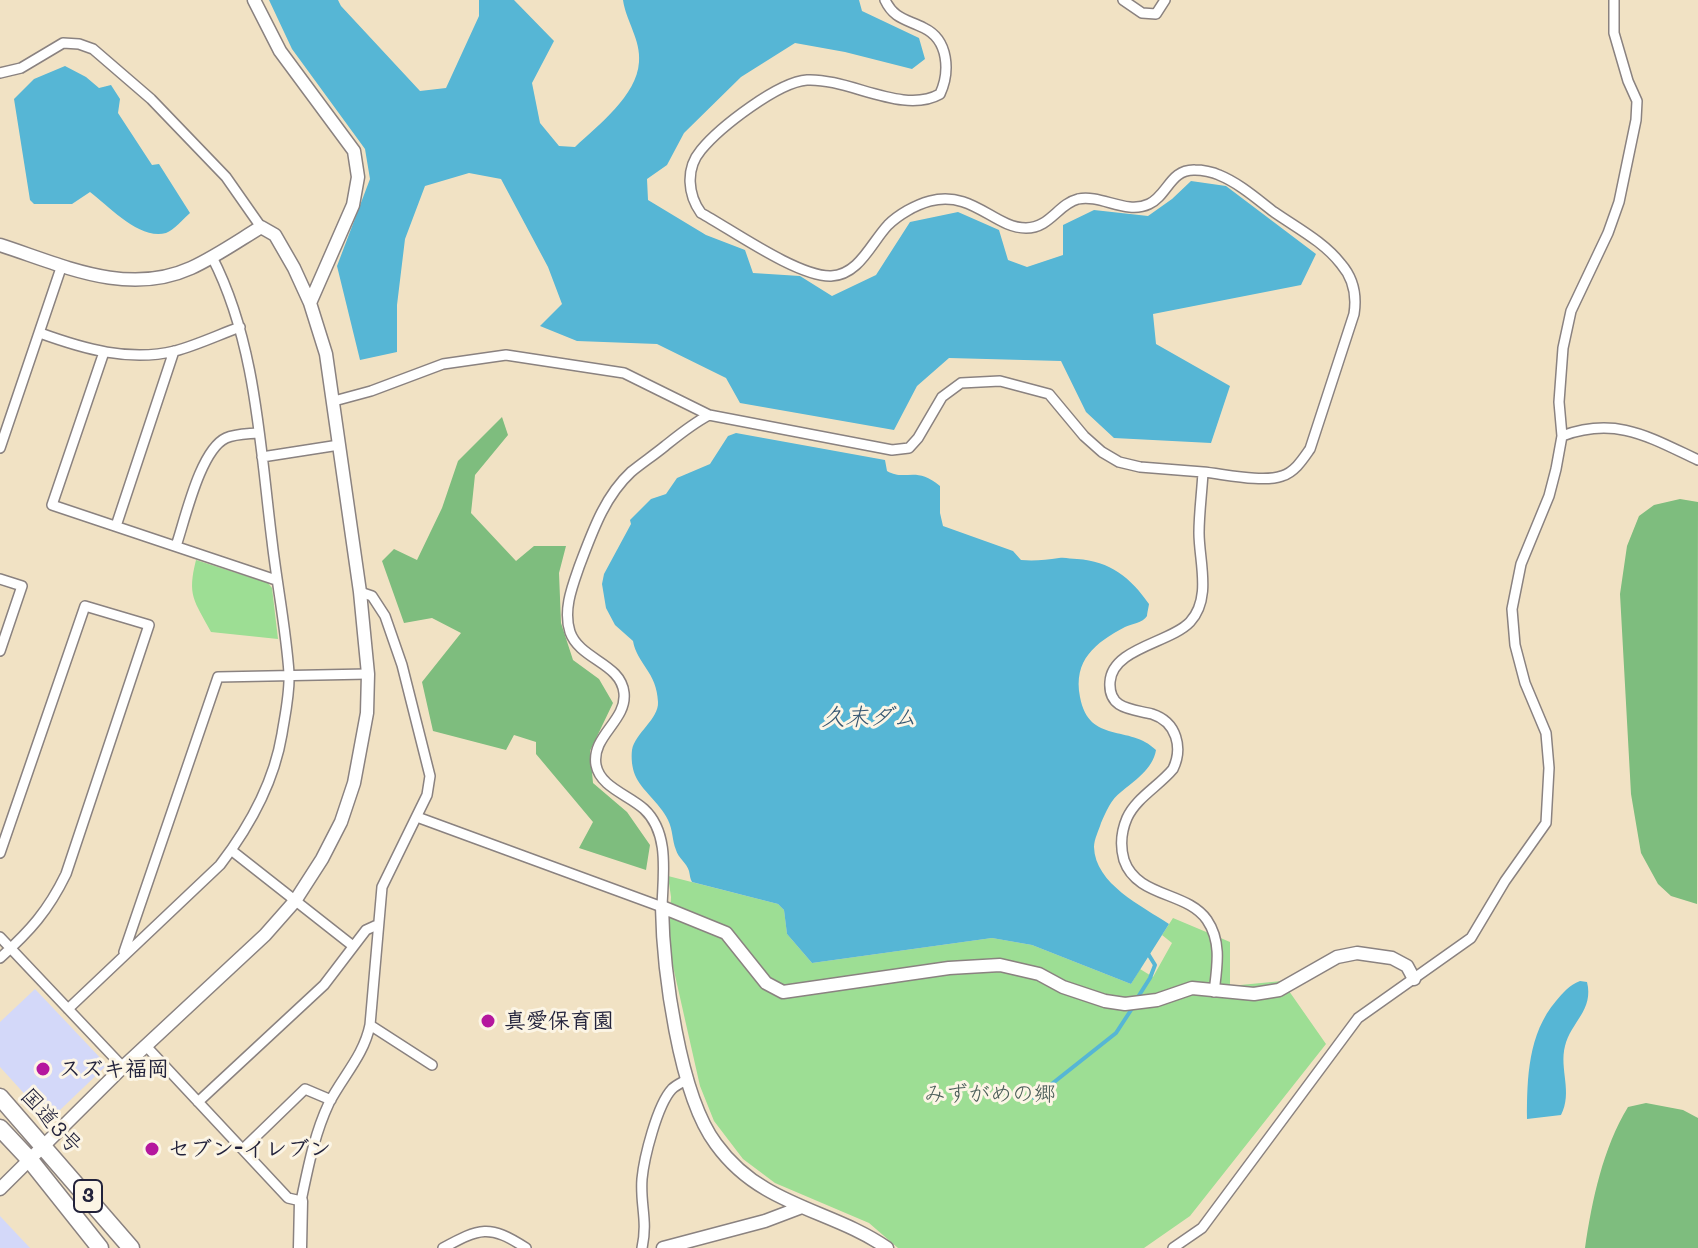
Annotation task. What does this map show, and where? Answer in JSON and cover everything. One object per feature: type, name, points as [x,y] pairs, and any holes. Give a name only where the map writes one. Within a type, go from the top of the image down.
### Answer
[{"type":"highway","name":"国道3号","points":[[0,1097],[131,1248]]},
{"type":"highway","name":"国道3号","points":[[0,1128],[30,1160],[100,1248]]},
{"type":"street","points":[[254,0],[280,51],[354,151],[358,177],[353,205],[310,303]]},
{"type":"street","points":[[334,401],[371,391],[443,364],[506,355],[624,373],[709,415],[892,450],[909,448],[942,397],[961,383],[1000,381],[1049,394],[1084,436],[1119,462],[1140,467],[1258,478],[1281,477],[1300,463],[1310,449],[1354,314],[1357,299],[1353,283],[1342,264],[1326,248],[1218,174],[1197,169],[1185,171],[1172,179],[1148,205],[1134,208],[1090,198],[1074,200],[1040,226],[1025,228],[1011,225],[968,203],[930,201],[900,215],[887,226],[864,257],[836,276],[805,271],[701,213],[692,200],[690,185],[697,154],[708,142],[786,84],[807,80],[829,81],[921,102],[940,94],[947,72],[941,45],[933,33],[898,19],[885,0]]},
{"type":"street","points":[[1123,0],[1142,13],[1156,14],[1165,0]]},
{"type":"street","points":[[1173,1248],[1202,1228],[1358,1018],[1471,938],[1505,881],[1546,823],[1549,768],[1546,733],[1525,683],[1515,645],[1512,609],[1521,564],[1549,496],[1562,436],[1559,402],[1571,311],[1608,233],[1619,202],[1636,120],[1637,101],[1614,33],[1614,0]]},
{"type":"street","points":[[0,73],[21,68],[63,43],[93,49],[151,99],[226,177],[261,227],[275,235],[310,303],[326,354],[360,592],[368,674],[367,713],[354,783],[334,834],[295,901],[265,935],[123,1067],[0,1189]]},
{"type":"street","points":[[0,245],[103,277],[142,281],[168,276],[212,257],[261,227]]},
{"type":"street","points":[[68,1009],[192,892],[231,850],[255,812],[272,775],[281,736],[289,676],[248,359],[224,281],[212,257]]},
{"type":"street","points":[[0,448],[62,265]]},
{"type":"street","points":[[40,333],[80,347],[137,355],[174,351],[240,327]]},
{"type":"street","points":[[116,526],[174,351]]},
{"type":"street","points":[[104,352],[52,505],[276,580]]},
{"type":"street","points":[[709,415],[688,426],[631,473],[610,498],[593,530],[574,581],[568,612],[571,633],[577,645],[615,673],[623,685],[625,697],[621,713],[600,743],[596,765],[610,786],[646,810],[663,847],[662,907],[666,969],[688,1079],[706,1129],[725,1155],[762,1187],[866,1233],[887,1248]]},
{"type":"street","points":[[1562,436],[1606,426],[1651,438],[1698,460]]},
{"type":"street","points":[[176,546],[204,465],[213,448],[227,438],[257,433]]},
{"type":"street","points":[[262,457],[339,445]]},
{"type":"street","points":[[1203,472],[1199,535],[1203,585],[1200,605],[1191,621],[1177,632],[1122,659],[1113,670],[1110,682],[1116,703],[1125,709],[1164,720],[1176,736],[1177,760],[1173,769],[1128,816],[1121,849],[1126,865],[1145,885],[1196,911],[1208,921],[1218,951],[1214,992]]},
{"type":"street","points":[[0,579],[22,586],[0,651]]},
{"type":"street","points":[[300,1248],[301,1201],[311,1153],[331,1100],[366,1044],[382,887],[427,795],[430,776],[402,665],[385,616],[372,596],[360,592]]},
{"type":"street","points":[[0,853],[85,606],[149,625],[66,874],[53,900],[33,928],[0,958]]},
{"type":"street","points":[[123,954],[218,677],[368,674]]},
{"type":"street","points":[[417,817],[726,933],[766,983],[783,992],[949,968],[1000,965],[1039,974],[1063,987],[1105,1001],[1125,1004],[1157,1000],[1192,988],[1254,994],[1279,990],[1337,957],[1357,953],[1392,958],[1407,966],[1414,979]]},
{"type":"street","points":[[231,850],[353,946]]},
{"type":"street","points":[[198,1102],[324,985],[366,930],[377,925]]},
{"type":"street","points":[[0,937],[123,1067]]},
{"type":"street","points":[[370,1025],[432,1065]]},
{"type":"street","points":[[146,1046],[288,1198],[301,1201]]},
{"type":"street","points":[[642,1248],[646,1214],[642,1179],[648,1148],[663,1104],[672,1089],[688,1079]]},
{"type":"street","points":[[243,1149],[305,1089],[331,1100]]},
{"type":"street","points":[[663,1248],[765,1221],[802,1207]]},
{"type":"street","points":[[443,1248],[480,1230],[506,1235],[526,1248]]},
{"type":"shaded area","points":[[35,989],[107,1065],[59,1111],[40,1111],[0,1067],[0,1022]]},
{"type":"shaded area","points":[[0,1216],[30,1248],[0,1248]]},
{"type":"green space","points":[[502,417],[508,435],[475,475],[471,513],[516,561],[534,546],[566,546],[559,573],[561,623],[573,660],[599,679],[613,703],[590,751],[593,783],[627,812],[650,845],[646,870],[579,848],[593,822],[536,754],[536,742],[514,735],[506,750],[433,731],[422,682],[461,633],[432,618],[404,623],[382,561],[394,549],[417,560],[442,508],[458,461]]},
{"type":"green space","points":[[1680,499],[1698,502],[1697,904],[1671,896],[1658,884],[1641,853],[1631,794],[1620,594],[1627,546],[1639,516],[1654,505]]},
{"type":"green space","points":[[196,560],[268,583],[272,588],[278,639],[211,632],[192,590]]},
{"type":"green space","name":"みずがめの郷","points":[[668,876],[778,904],[784,910],[787,934],[812,963],[992,938],[1032,945],[1131,984],[1140,969],[1153,977],[1172,943],[1162,935],[1173,918],[1230,942],[1230,986],[1282,981],[1326,1044],[1190,1216],[1144,1248],[898,1248],[869,1223],[775,1183],[743,1159],[714,1121],[700,1086],[672,962]]},
{"type":"green space","points":[[1646,1103],[1683,1110],[1698,1118],[1698,1248],[1585,1248],[1595,1193],[1619,1123],[1628,1107]]},
{"type":"water","points":[[269,0],[338,0],[420,91],[446,88],[479,16],[479,0],[514,0],[554,41],[532,83],[540,123],[559,146],[575,147],[615,109],[637,75],[638,46],[623,0],[859,0],[862,11],[919,38],[925,59],[912,69],[795,43],[741,77],[684,133],[667,165],[647,179],[648,200],[706,235],[745,250],[753,273],[800,276],[832,296],[876,275],[910,222],[958,212],[999,230],[1008,260],[1027,267],[1063,255],[1063,225],[1094,210],[1148,216],[1191,181],[1226,186],[1316,254],[1301,285],[1153,314],[1156,344],[1230,386],[1211,443],[1114,438],[1086,412],[1061,361],[949,358],[917,386],[894,430],[740,403],[726,378],[657,344],[577,341],[540,326],[562,304],[548,267],[501,179],[469,173],[425,186],[405,239],[397,305],[397,352],[360,360],[337,266],[370,179],[365,149],[292,49]]},
{"type":"water","points":[[65,66],[99,88],[111,85],[120,99],[118,113],[152,165],[159,164],[190,213],[169,232],[156,234],[135,227],[90,192],[72,204],[34,204],[30,200],[14,99],[34,79]]},
{"type":"water","name":"久末ダム","points":[[736,433],[885,460],[887,471],[894,474],[924,476],[940,486],[943,526],[1013,551],[1021,560],[1064,558],[1100,563],[1119,572],[1149,604],[1145,618],[1114,633],[1089,654],[1083,663],[1079,684],[1085,712],[1092,722],[1101,728],[1146,742],[1156,750],[1147,769],[1112,802],[1094,844],[1096,860],[1111,883],[1169,924],[1131,984],[1032,945],[992,938],[812,963],[787,934],[784,910],[778,904],[692,882],[688,868],[677,853],[668,820],[634,772],[632,750],[655,714],[657,692],[633,641],[615,625],[606,608],[602,584],[604,574],[631,524],[630,520],[651,499],[666,494],[677,478],[710,464],[728,436]]},
{"type":"water","points":[[1580,981],[1587,982],[1587,1000],[1565,1046],[1566,1098],[1561,1115],[1527,1119],[1531,1057],[1540,1028],[1559,998]]},
{"type":"waterway","points":[[1138,997],[1155,965],[1147,952]]},
{"type":"waterway","points":[[1034,1098],[1116,1033],[1133,1007]]},
{"type":"place","name":"真愛保育園","points":[[488,1021]]},
{"type":"place","name":"スズキ福岡","points":[[43,1069]]},
{"type":"place","name":"セブン-イレブン","points":[[152,1149]]}]
